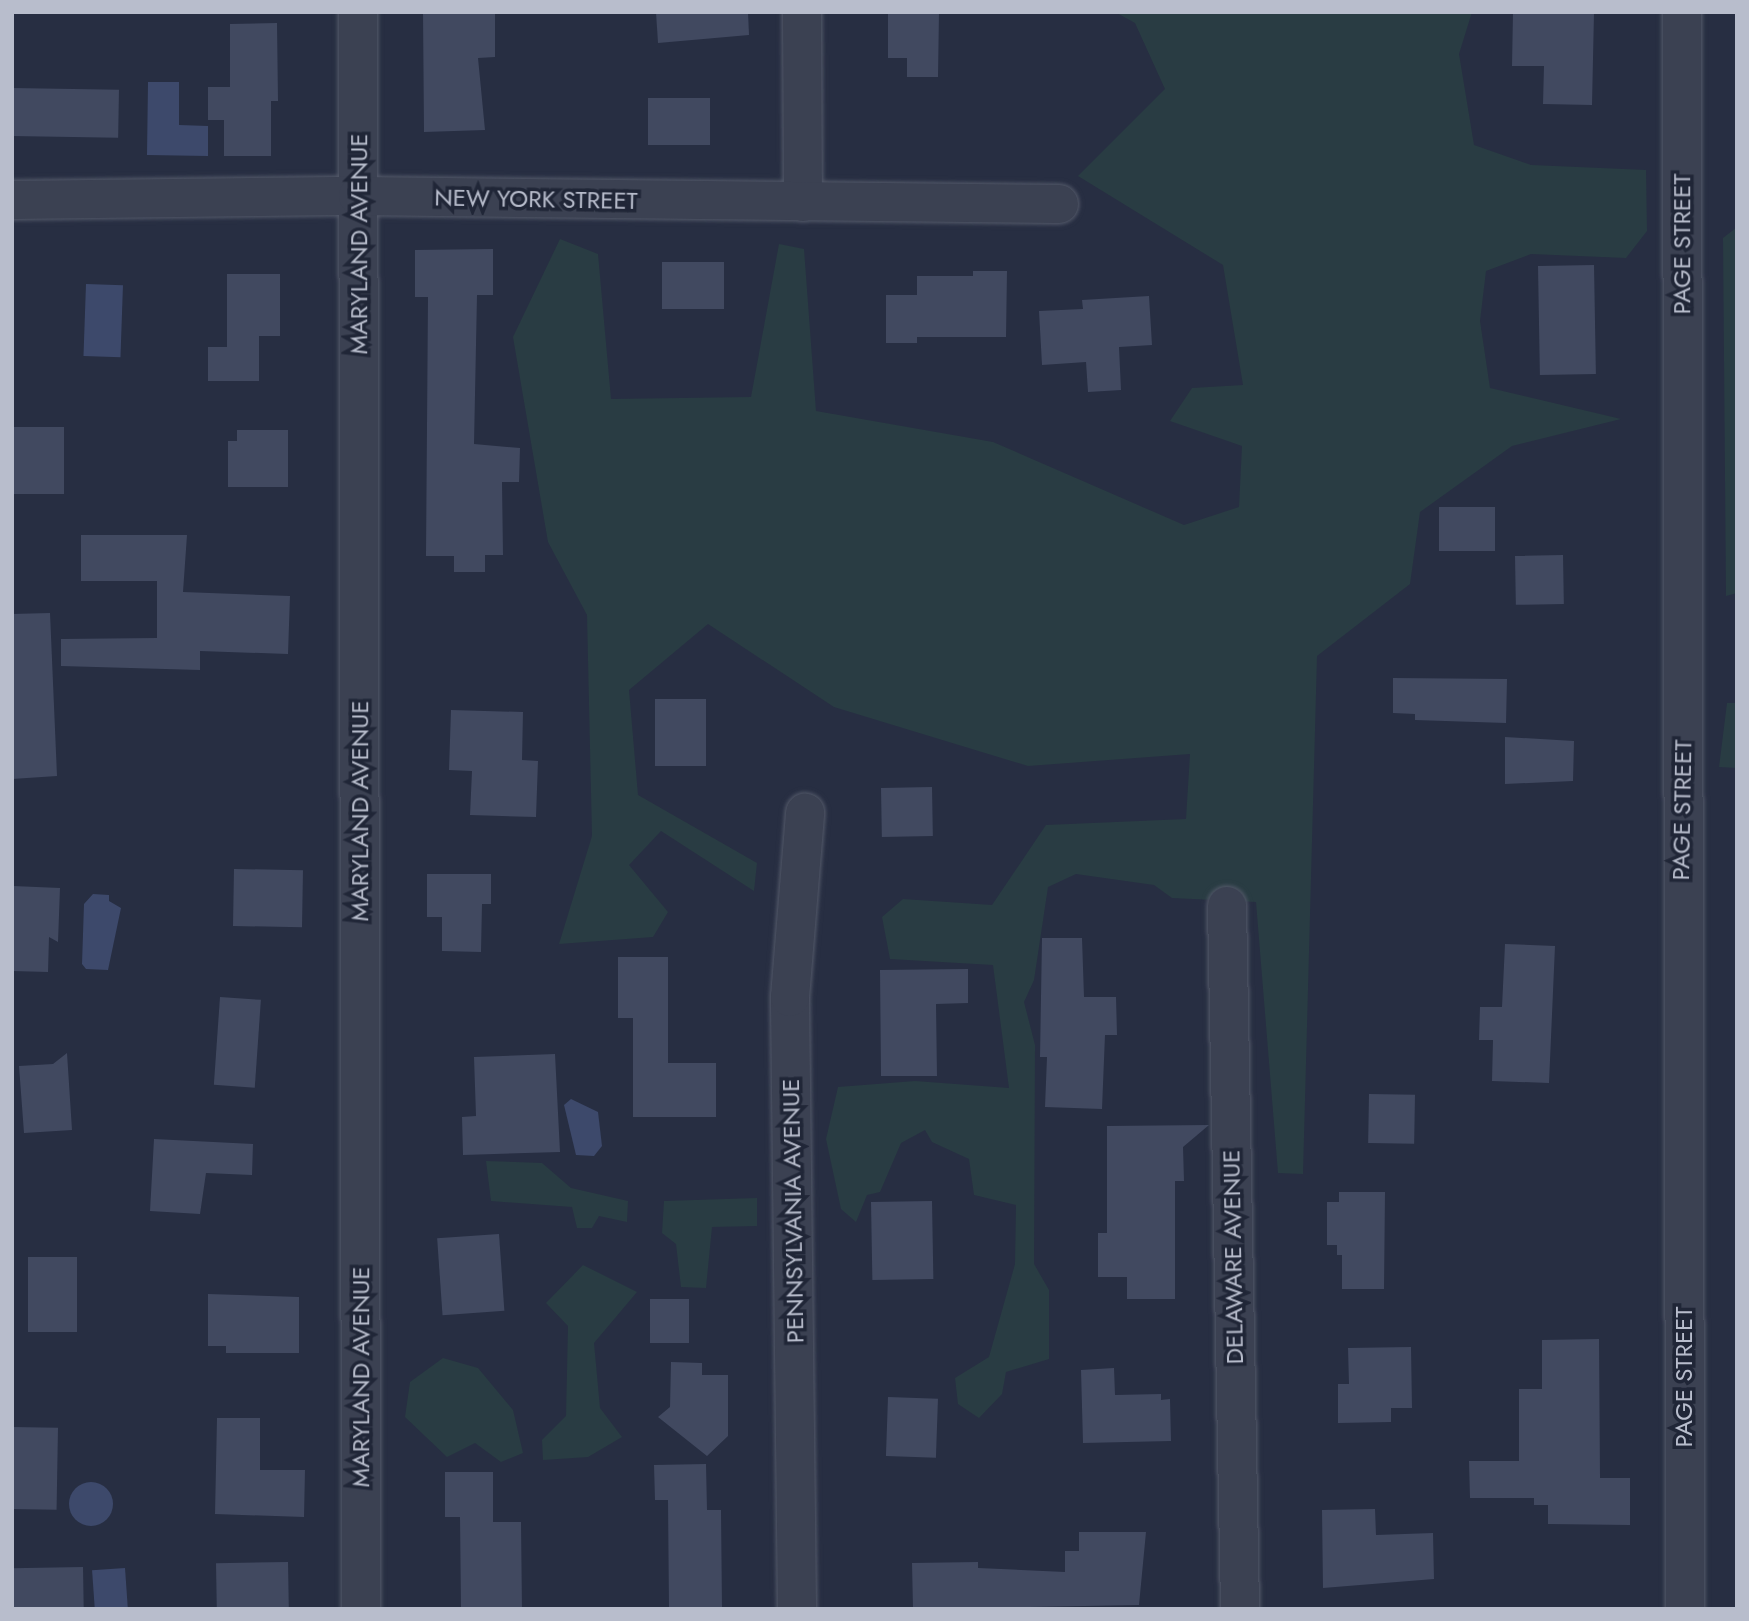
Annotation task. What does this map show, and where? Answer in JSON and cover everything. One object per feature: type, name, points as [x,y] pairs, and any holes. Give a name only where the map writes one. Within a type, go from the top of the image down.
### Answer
[{"type":"street","name":"MARYLAND AVENUE","points":[[358,12],[361,1609]]},
{"type":"street","points":[[802,12],[803,202]]},
{"type":"street","name":"PAGE STREET","points":[[1682,12],[1685,1609]]},
{"type":"street","name":"NEW YORK STREET","points":[[12,200],[358,197],[1059,204]]},
{"type":"street","name":"PENNSYLVANIA AVENUE","points":[[797,1609],[790,996],[805,813]]},
{"type":"street","name":"DELAWARE AVENUE","points":[[1227,906],[1240,1609]]},
{"type":"shaded area","points":[[1115,12],[1472,12],[1459,54],[1474,145],[1531,165],[1646,170],[1647,231],[1626,258],[1531,254],[1486,271],[1480,321],[1490,388],[1621,419],[1512,446],[1420,512],[1410,584],[1317,656],[1303,1174],[1278,1173],[1256,902],[1172,898],[1154,885],[1076,874],[1048,887],[1034,980],[1024,1002],[1035,1045],[1034,1264],[1049,1290],[1049,1359],[1006,1372],[1002,1394],[979,1418],[958,1404],[955,1378],[989,1357],[1015,1264],[1016,1205],[974,1195],[969,1159],[932,1142],[925,1130],[901,1143],[880,1192],[867,1195],[856,1222],[841,1209],[826,1139],[838,1087],[915,1081],[1009,1088],[993,965],[890,959],[882,917],[903,899],[992,905],[1046,825],[1186,819],[1190,754],[1028,766],[834,707],[708,624],[629,690],[638,795],[757,863],[754,891],[661,831],[629,865],[668,912],[653,937],[559,944],[592,836],[587,615],[548,542],[513,337],[560,239],[598,254],[611,399],[751,397],[779,244],[804,249],[816,411],[993,442],[1184,525],[1239,507],[1242,446],[1170,421],[1192,388],[1243,385],[1223,265],[1078,176],[1165,89],[1135,23]]},
{"type":"shaded area","points":[[1737,227],[1737,593],[1726,596],[1723,238]]},
{"type":"shaded area","points":[[1727,703],[1737,703],[1737,768],[1719,767]]},
{"type":"shaded area","points":[[486,1161],[542,1163],[571,1188],[628,1201],[627,1222],[599,1216],[592,1228],[577,1228],[572,1207],[491,1201]]},
{"type":"shaded area","points":[[757,1198],[757,1226],[712,1227],[706,1288],[681,1287],[676,1244],[662,1233],[664,1201]]},
{"type":"shaded area","points":[[583,1265],[637,1292],[594,1343],[600,1408],[622,1437],[588,1457],[543,1460],[542,1440],[566,1416],[568,1326],[546,1303]]},
{"type":"shaded area","points":[[443,1358],[478,1368],[513,1410],[523,1453],[501,1462],[475,1443],[447,1457],[405,1417],[410,1382]]},
{"type":"water","points":[[148,82],[179,82],[179,125],[208,126],[208,156],[147,155]]},
{"type":"water","points":[[86,284],[123,285],[120,357],[83,356]]},
{"type":"water","points":[[93,894],[109,895],[109,901],[121,908],[108,970],[86,969],[82,964],[84,904]]},
{"type":"water","points":[[571,1099],[598,1112],[602,1146],[594,1156],[576,1155],[564,1105]]},
{"type":"water","points":[[91,1482],[107,1488],[113,1504],[107,1520],[91,1526],[75,1520],[69,1504],[75,1488]]},
{"type":"water","points":[[125,1568],[128,1609],[95,1609],[92,1570]]},
{"type":"building","points":[[423,12],[495,12],[495,57],[478,58],[485,130],[424,132]]},
{"type":"building","points":[[656,12],[748,12],[749,35],[658,43]]},
{"type":"building","points":[[888,12],[939,12],[938,77],[907,77],[907,58],[888,58]]},
{"type":"building","points":[[1513,12],[1594,13],[1592,105],[1543,104],[1544,66],[1512,66]]},
{"type":"building","points":[[277,23],[278,101],[271,101],[271,156],[224,156],[224,120],[208,120],[208,87],[230,87],[230,24]]},
{"type":"building","points":[[12,88],[119,90],[118,138],[12,136]]},
{"type":"building","points":[[648,98],[710,98],[710,145],[648,145]]},
{"type":"building","points":[[493,249],[493,295],[477,295],[474,444],[520,448],[519,482],[502,482],[503,555],[485,555],[485,572],[454,572],[454,556],[426,556],[428,297],[415,297],[415,250]]},
{"type":"building","points":[[662,262],[724,262],[724,309],[662,309]]},
{"type":"building","points":[[1594,265],[1596,374],[1540,375],[1538,266]]},
{"type":"building","points":[[973,271],[1007,271],[1006,337],[917,337],[917,343],[886,343],[886,295],[917,295],[917,276],[973,276]]},
{"type":"building","points":[[227,274],[280,274],[280,336],[259,336],[259,381],[208,381],[208,347],[227,347]]},
{"type":"building","points":[[1149,296],[1152,345],[1119,347],[1121,390],[1088,392],[1086,362],[1042,365],[1039,311],[1083,309],[1082,300]]},
{"type":"building","points":[[12,427],[64,427],[64,494],[12,494]]},
{"type":"building","points":[[237,430],[288,430],[288,487],[228,487],[228,441],[237,441]]},
{"type":"building","points":[[1439,507],[1495,507],[1495,551],[1439,551]]},
{"type":"building","points":[[81,535],[187,535],[183,592],[290,596],[288,654],[200,651],[200,670],[61,666],[61,639],[157,638],[157,581],[81,581]]},
{"type":"building","points":[[1563,555],[1564,604],[1516,605],[1515,556]]},
{"type":"building","points":[[50,613],[57,776],[12,779],[12,614]]},
{"type":"building","points":[[1393,678],[1507,679],[1506,723],[1415,720],[1415,714],[1393,713]]},
{"type":"building","points":[[655,699],[706,699],[706,766],[655,766]]},
{"type":"building","points":[[451,710],[523,712],[522,760],[538,761],[536,817],[470,815],[472,771],[449,770]]},
{"type":"building","points":[[1505,737],[1574,741],[1573,781],[1505,784]]},
{"type":"building","points":[[932,787],[933,836],[882,837],[881,788]]},
{"type":"building","points":[[234,869],[303,870],[302,927],[233,926]]},
{"type":"building","points":[[427,874],[491,874],[491,904],[482,904],[481,952],[442,951],[442,917],[427,917]]},
{"type":"building","points":[[13,886],[60,888],[58,942],[49,937],[48,972],[12,971]]},
{"type":"building","points":[[1042,938],[1082,938],[1084,997],[1116,997],[1117,1035],[1105,1035],[1102,1109],[1045,1107],[1047,1057],[1040,1057]]},
{"type":"building","points":[[1505,944],[1555,946],[1549,1083],[1492,1081],[1493,1040],[1479,1040],[1480,1007],[1502,1007]]},
{"type":"building","points":[[618,957],[668,957],[668,1063],[716,1063],[716,1117],[633,1117],[633,1018],[618,1018]]},
{"type":"building","points":[[968,969],[968,1003],[936,1004],[937,1076],[881,1076],[880,970]]},
{"type":"building","points":[[220,997],[261,1000],[255,1088],[214,1085]]},
{"type":"building","points":[[67,1053],[72,1130],[24,1133],[19,1066],[53,1064]]},
{"type":"building","points":[[555,1054],[560,1152],[463,1155],[462,1117],[476,1116],[474,1057]]},
{"type":"building","points":[[1369,1094],[1415,1095],[1414,1144],[1368,1143]]},
{"type":"building","points":[[1209,1125],[1183,1147],[1184,1181],[1175,1181],[1175,1299],[1127,1299],[1127,1277],[1098,1277],[1098,1233],[1107,1233],[1107,1126]]},
{"type":"building","points":[[154,1139],[253,1144],[252,1175],[206,1173],[200,1214],[150,1211]]},
{"type":"building","points":[[1339,1192],[1385,1192],[1384,1289],[1342,1289],[1342,1255],[1337,1255],[1337,1245],[1327,1245],[1327,1202],[1339,1202]]},
{"type":"building","points":[[932,1201],[933,1279],[872,1280],[871,1202]]},
{"type":"building","points":[[499,1234],[504,1311],[443,1315],[437,1238]]},
{"type":"building","points":[[28,1257],[77,1257],[77,1332],[28,1332]]},
{"type":"building","points":[[208,1294],[299,1297],[299,1353],[226,1353],[226,1346],[208,1346]]},
{"type":"building","points":[[650,1299],[689,1299],[689,1343],[650,1343]]},
{"type":"building","points":[[1599,1339],[1600,1478],[1630,1478],[1630,1525],[1548,1524],[1548,1505],[1534,1505],[1534,1498],[1470,1498],[1469,1461],[1519,1461],[1519,1389],[1542,1389],[1542,1340]]},
{"type":"building","points":[[1411,1347],[1412,1408],[1391,1408],[1391,1422],[1338,1423],[1338,1384],[1349,1384],[1348,1348]]},
{"type":"building","points":[[671,1362],[702,1363],[702,1375],[728,1375],[728,1436],[707,1456],[658,1417],[670,1407]]},
{"type":"building","points":[[1114,1368],[1115,1395],[1161,1394],[1161,1400],[1170,1399],[1171,1441],[1083,1443],[1081,1370]]},
{"type":"building","points":[[888,1397],[938,1399],[936,1458],[886,1456]]},
{"type":"building","points":[[217,1418],[260,1418],[260,1470],[305,1470],[304,1517],[215,1514]]},
{"type":"building","points":[[12,1427],[58,1428],[57,1510],[12,1509]]},
{"type":"building","points":[[706,1464],[707,1510],[721,1510],[722,1608],[669,1609],[668,1500],[655,1500],[654,1465]]},
{"type":"building","points":[[445,1472],[493,1472],[493,1522],[521,1522],[522,1609],[461,1609],[460,1517],[445,1517]]},
{"type":"building","points":[[1375,1509],[1376,1535],[1433,1533],[1434,1579],[1323,1588],[1322,1510]]},
{"type":"building","points":[[1079,1532],[1146,1532],[1139,1605],[913,1609],[912,1563],[978,1562],[978,1568],[1065,1572],[1065,1551],[1079,1551]]},
{"type":"building","points":[[288,1562],[289,1609],[217,1609],[216,1563]]},
{"type":"building","points":[[83,1567],[84,1609],[13,1609],[12,1568]]}]
